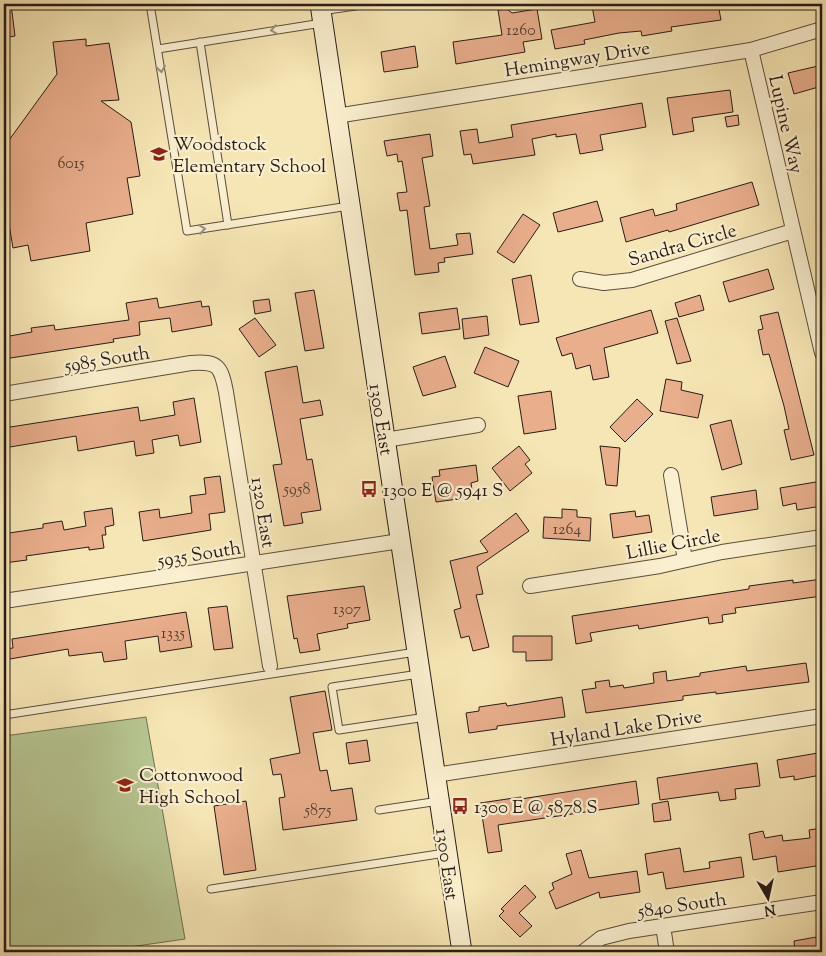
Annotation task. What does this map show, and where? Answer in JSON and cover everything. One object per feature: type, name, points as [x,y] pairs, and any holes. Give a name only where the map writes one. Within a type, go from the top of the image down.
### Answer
[{"type":"main road","name":"1300 East","points":[[321,13],[462,952]]},
{"type":"street","name":"Hemingway Drive","points":[[336,116],[751,50],[822,29]]},
{"type":"street","name":"Lupine Way","points":[[751,50],[822,353]]},
{"type":"street","name":"Sandra Circle","points":[[580,279],[604,283],[632,280],[792,231]]},
{"type":"street","name":"5985 South","points":[[4,394],[191,363],[205,362],[216,365]]},
{"type":"street","name":"1320 East","points":[[216,365],[222,372],[226,392],[270,666]]},
{"type":"street","points":[[385,440],[478,425]]},
{"type":"street","points":[[671,475],[685,560]]},
{"type":"street","name":"Lillie Circle","points":[[530,586],[660,566],[685,560],[822,537]]},
{"type":"street","name":"5935 South","points":[[4,602],[400,541]]},
{"type":"street","name":"Hyland Lake Drive","points":[[435,775],[822,716]]},
{"type":"street","name":"5840 South","points":[[583,952],[600,938],[663,926],[822,902]]},
{"type":"street","points":[[663,926],[667,952]]},
{"type":"lane","points":[[150,4],[187,231],[350,206]]},
{"type":"lane","points":[[158,48],[200,42],[321,13],[369,4]]},
{"type":"lane","points":[[200,42],[228,224]]},
{"type":"lane","points":[[4,715],[417,652]]},
{"type":"lane","points":[[420,674],[332,687],[339,730],[426,717]]},
{"type":"lane","points":[[379,810],[439,801]]},
{"type":"lane","points":[[211,889],[447,853]]},
{"type":"green space","points":[[146,717],[185,939],[95,952],[4,952],[4,736]]},
{"type":"building","points":[[4,4],[11,4],[15,36],[4,38]]},
{"type":"building","points":[[607,4],[718,4],[721,20],[671,27],[672,31],[642,36],[641,31],[619,33],[584,40],[585,44],[555,49],[551,30],[595,22],[592,6]]},
{"type":"building","points":[[507,9],[512,13],[537,9],[542,39],[523,42],[525,52],[456,64],[453,42],[502,35],[498,10]]},
{"type":"building","points":[[86,39],[86,46],[109,43],[119,100],[101,101],[131,122],[140,176],[127,178],[133,214],[86,223],[90,251],[31,261],[28,245],[13,248],[4,195],[4,147],[57,74],[53,42]]},
{"type":"building","points":[[415,46],[418,67],[384,72],[381,52]]},
{"type":"building","points":[[818,66],[822,86],[794,94],[788,73]]},
{"type":"building","points":[[730,90],[733,112],[692,118],[694,131],[673,135],[667,98]]},
{"type":"building","points":[[642,103],[646,127],[600,135],[603,150],[580,154],[576,134],[556,137],[556,134],[532,139],[535,155],[473,164],[471,154],[464,155],[460,131],[477,129],[479,143],[513,137],[511,125]]},
{"type":"building","points":[[738,115],[739,125],[727,127],[725,117]]},
{"type":"building","points":[[430,134],[433,156],[422,158],[430,206],[424,207],[430,249],[458,245],[456,234],[470,233],[473,254],[444,258],[445,262],[438,263],[439,272],[415,275],[407,210],[400,211],[397,193],[407,192],[402,161],[398,162],[397,154],[387,156],[384,141]]},
{"type":"building","points":[[752,182],[759,205],[669,232],[668,230],[626,242],[620,218],[653,209],[655,216],[677,210],[676,204]]},
{"type":"building","points":[[597,201],[603,221],[558,232],[553,213]]},
{"type":"building","points":[[523,214],[540,225],[514,263],[497,252]]},
{"type":"building","points":[[768,269],[774,289],[729,302],[723,282]]},
{"type":"building","points":[[531,275],[539,322],[520,325],[512,279]]},
{"type":"building","points":[[314,290],[324,348],[305,351],[295,293]]},
{"type":"building","points":[[700,295],[704,310],[679,317],[675,303]]},
{"type":"building","points":[[157,298],[159,308],[201,301],[202,307],[209,306],[212,325],[172,332],[170,318],[139,322],[140,335],[113,339],[114,342],[4,359],[4,337],[32,332],[31,328],[54,325],[55,330],[129,320],[126,303]]},
{"type":"building","points":[[269,299],[271,311],[255,314],[253,301]]},
{"type":"building","points":[[457,308],[460,329],[422,334],[419,313]]},
{"type":"building","points":[[651,310],[658,333],[604,348],[609,377],[593,380],[590,365],[576,369],[572,353],[562,356],[556,338]]},
{"type":"building","points":[[778,312],[814,455],[791,460],[784,430],[789,429],[784,406],[769,354],[763,355],[758,330],[763,329],[760,316]]},
{"type":"building","points":[[487,316],[489,335],[464,339],[462,319]]},
{"type":"building","points":[[255,318],[276,345],[259,357],[239,329]]},
{"type":"building","points":[[677,318],[691,361],[677,364],[665,321]]},
{"type":"building","points":[[485,347],[519,361],[508,387],[474,373]]},
{"type":"building","points":[[445,356],[456,387],[423,396],[413,367]]},
{"type":"building","points":[[297,366],[303,403],[320,400],[323,415],[300,419],[307,460],[312,459],[321,510],[301,513],[303,523],[284,526],[273,465],[282,464],[265,372]]},
{"type":"building","points":[[666,379],[682,382],[681,390],[703,395],[698,418],[660,411]]},
{"type":"building","points":[[551,391],[556,429],[524,434],[518,396]]},
{"type":"building","points":[[194,398],[201,442],[180,446],[178,435],[152,440],[154,453],[136,456],[134,441],[78,451],[76,436],[4,448],[4,428],[138,407],[140,421],[175,415],[173,402]]},
{"type":"building","points":[[637,399],[653,414],[625,442],[610,427]]},
{"type":"building","points":[[731,420],[742,464],[722,470],[710,425]]},
{"type":"building","points":[[519,446],[530,460],[525,464],[532,473],[510,491],[492,468]]},
{"type":"building","points":[[600,446],[620,448],[617,486],[606,485]]},
{"type":"building","points":[[476,465],[478,481],[471,483],[473,497],[436,502],[432,477],[440,476],[439,470]]},
{"type":"building","points":[[220,476],[225,512],[209,514],[211,530],[143,541],[139,512],[159,509],[160,518],[192,513],[190,496],[206,494],[204,478]]},
{"type":"building","points":[[822,481],[822,506],[797,510],[796,503],[783,506],[780,488]]},
{"type":"building","points":[[756,490],[758,509],[714,516],[711,497]]},
{"type":"building","points":[[112,508],[114,525],[105,527],[106,535],[102,535],[104,548],[89,550],[89,547],[26,556],[27,560],[4,563],[4,537],[9,536],[9,533],[43,528],[43,524],[62,521],[64,530],[86,526],[84,512]]},
{"type":"building","points":[[562,509],[577,510],[577,517],[591,518],[590,541],[543,538],[544,517],[562,518]]},
{"type":"building","points":[[635,511],[636,517],[649,515],[652,532],[613,538],[610,514]]},
{"type":"building","points":[[516,513],[529,531],[477,567],[483,594],[476,595],[489,647],[473,651],[469,636],[461,638],[454,610],[461,608],[450,561],[488,552],[480,541]]},
{"type":"building","points":[[822,579],[822,596],[735,608],[736,613],[722,615],[723,622],[709,624],[708,617],[639,629],[638,625],[590,633],[592,641],[576,644],[572,616],[749,589],[749,586],[793,580],[793,583]]},
{"type":"building","points":[[364,586],[370,620],[347,624],[348,628],[317,634],[320,650],[300,653],[297,638],[294,639],[287,596]]},
{"type":"building","points":[[227,606],[233,648],[214,650],[208,608]]},
{"type":"building","points":[[186,612],[192,647],[160,652],[158,636],[125,641],[127,659],[104,662],[102,652],[69,656],[68,649],[4,660],[4,649],[13,648],[12,639]]},
{"type":"building","points":[[513,636],[552,636],[552,660],[526,661],[526,652],[513,652]]},
{"type":"building","points":[[806,663],[809,682],[716,694],[716,692],[683,696],[683,700],[586,713],[582,690],[596,688],[595,682],[609,680],[610,687],[623,685],[624,688],[654,683],[653,673],[666,671],[667,681],[700,676],[700,673],[746,666],[747,671]]},
{"type":"building","points":[[325,691],[332,730],[313,733],[320,771],[327,770],[331,791],[352,788],[357,820],[283,830],[279,798],[285,797],[281,774],[273,775],[270,759],[300,753],[290,697]]},
{"type":"building","points":[[562,697],[565,717],[497,726],[497,729],[469,733],[466,713],[479,711],[479,707],[506,703],[507,706]]},
{"type":"building","points":[[367,740],[370,761],[349,764],[346,743]]},
{"type":"building","points":[[818,753],[821,775],[794,780],[794,776],[780,778],[777,760]]},
{"type":"building","points":[[757,763],[760,786],[735,789],[736,799],[720,801],[718,792],[660,800],[657,778]]},
{"type":"building","points":[[636,781],[639,804],[498,825],[502,851],[488,853],[480,803],[521,797],[521,799]]},
{"type":"building","points":[[246,801],[256,870],[224,875],[214,806]]},
{"type":"building","points":[[668,801],[671,820],[654,822],[652,804]]},
{"type":"building","points":[[822,828],[822,865],[778,872],[776,856],[753,860],[749,834],[763,831],[765,838],[782,835],[783,841],[810,838],[809,830]]},
{"type":"building","points":[[680,848],[684,872],[710,868],[709,862],[741,857],[744,877],[666,889],[663,872],[648,875],[645,854]]},
{"type":"building","points":[[581,850],[589,878],[637,871],[640,892],[600,898],[599,892],[556,909],[549,892],[554,889],[552,883],[572,874],[566,854]]},
{"type":"building","points":[[525,885],[536,897],[519,913],[532,926],[520,937],[499,916],[504,911],[501,909]]},
{"type":"building","points":[[822,936],[822,952],[795,952],[794,941]]},
{"type":"place","name":"Woodstock Elementary School","points":[[159,154]]},
{"type":"place","name":"1300 E @ 5941 S","points":[[369,489]]},
{"type":"place","name":"Cottonwood High School","points":[[125,785]]},
{"type":"place","name":"1300 E @ 5878 S","points":[[460,806]]}]
